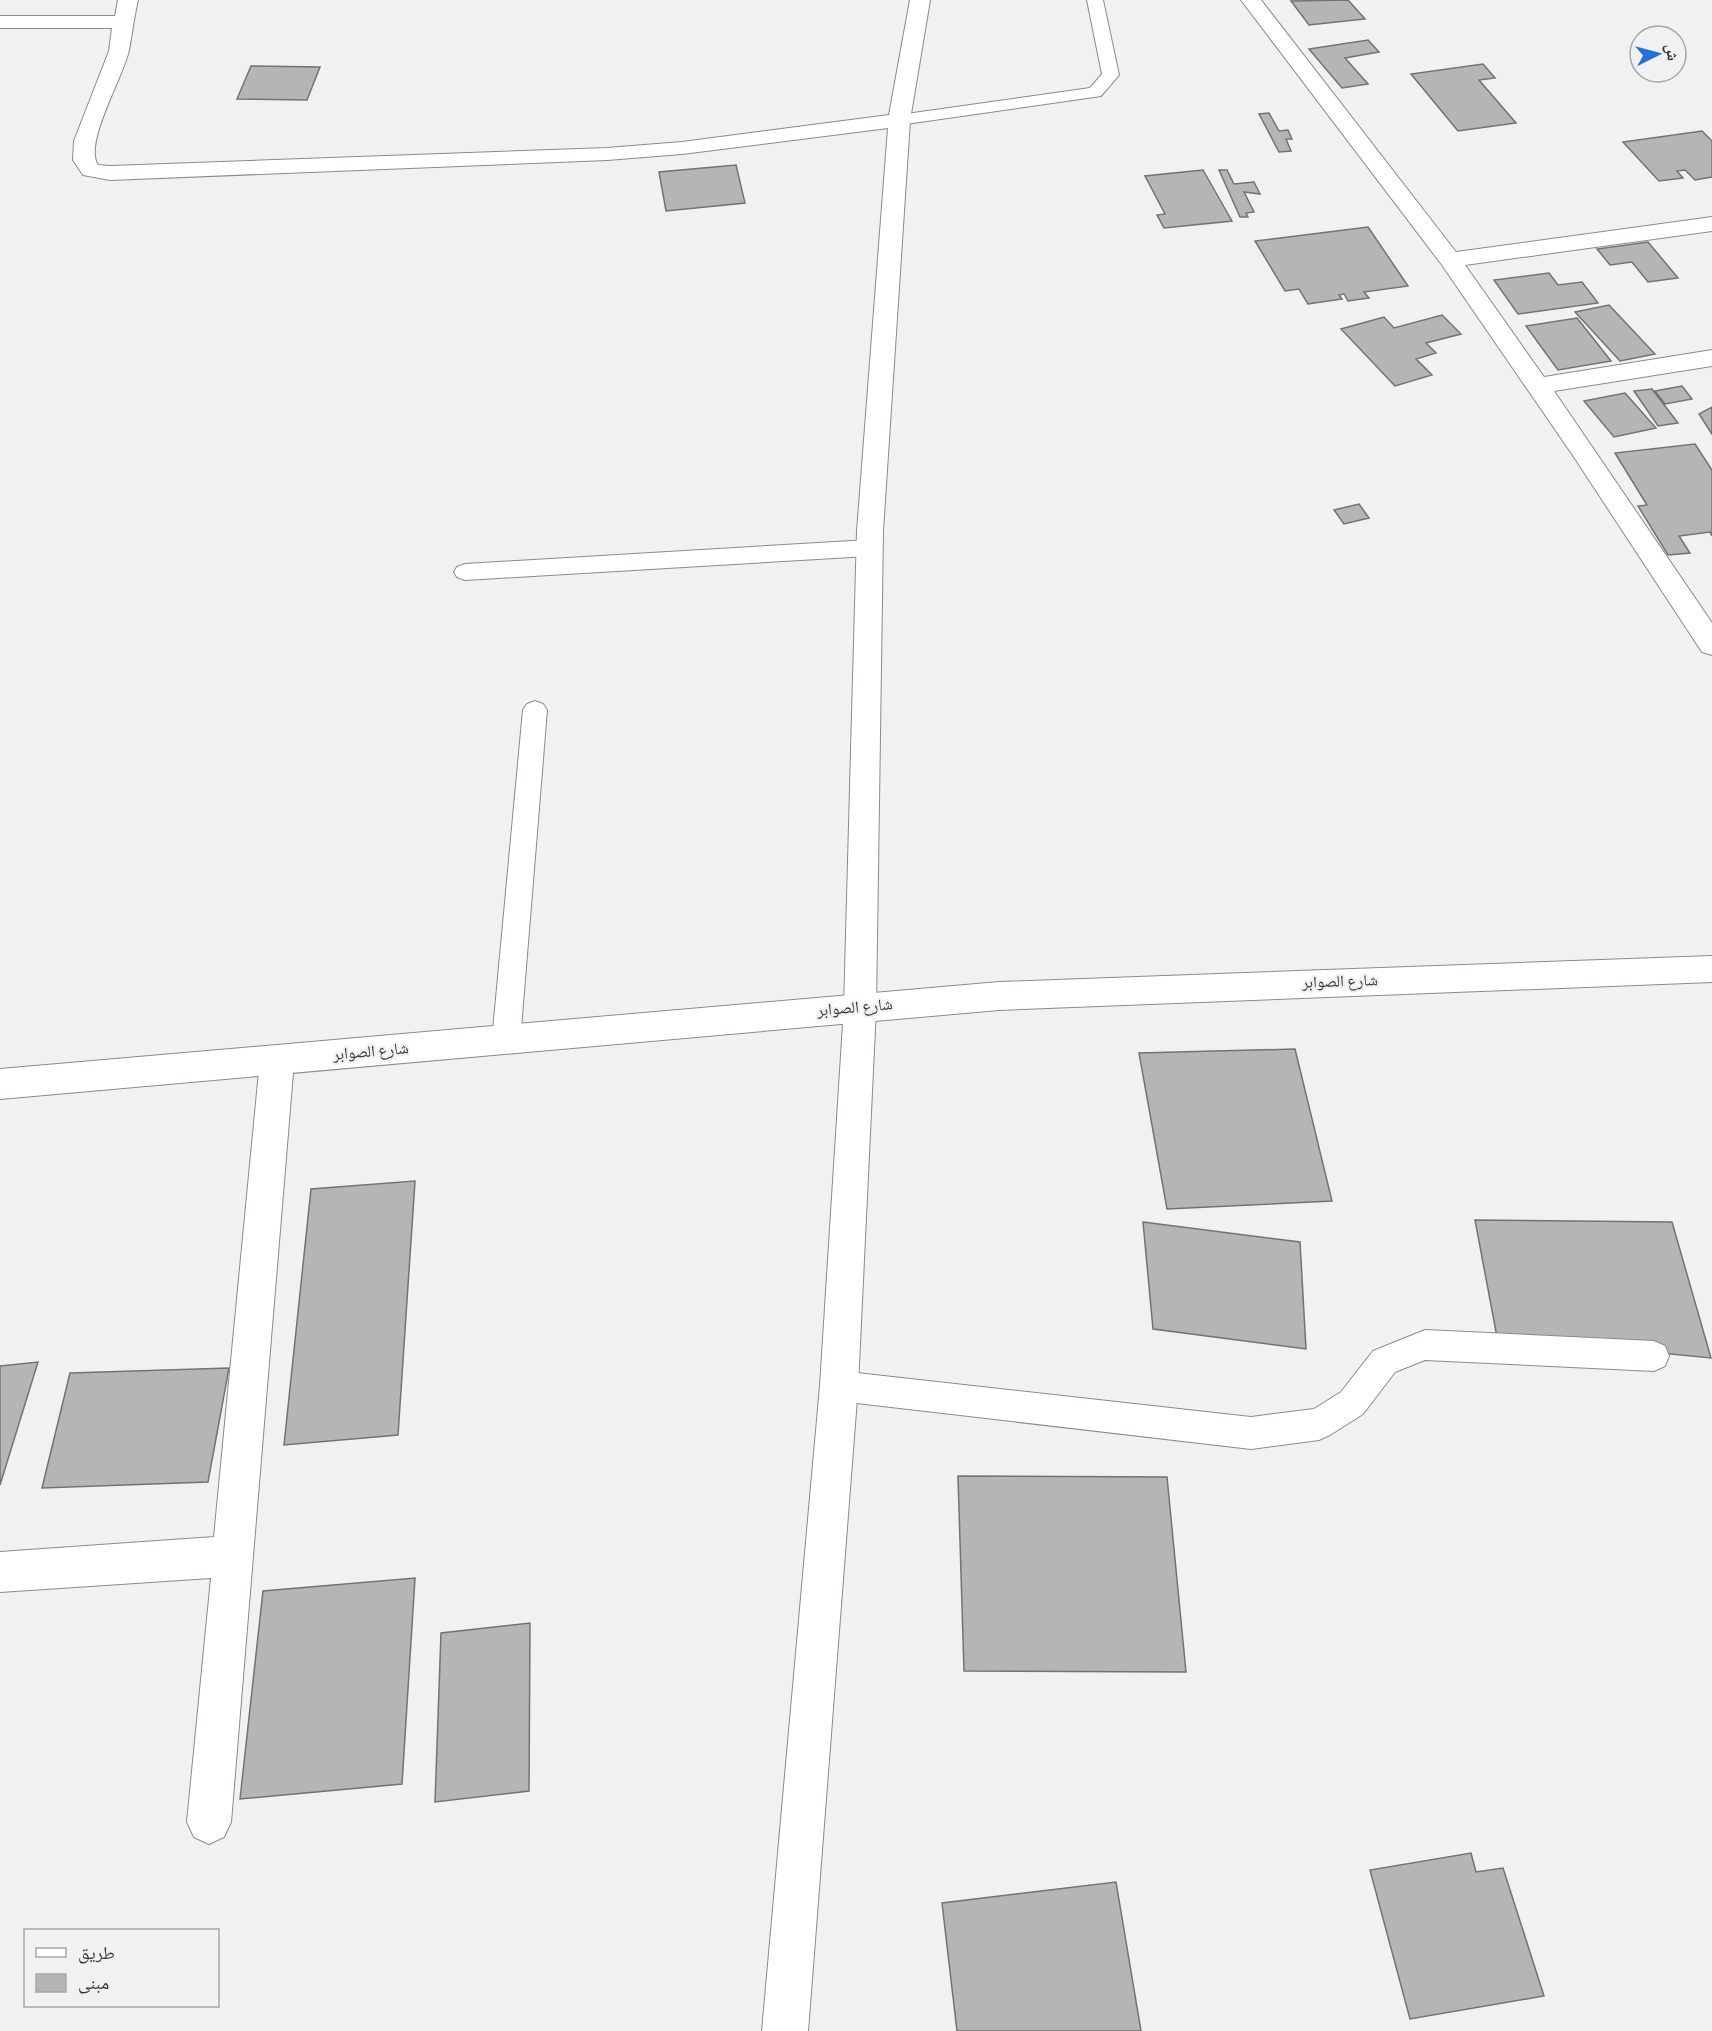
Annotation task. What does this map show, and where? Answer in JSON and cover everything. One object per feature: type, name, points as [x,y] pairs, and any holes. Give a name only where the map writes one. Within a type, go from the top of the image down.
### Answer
[{"type":"street","points":[[128,0],[119,51],[85,141],[84,160],[91,170],[110,174],[607,154],[682,148],[899,120]]},
{"type":"street","points":[[785,2031],[839,1386],[860,1008],[869,548],[899,120],[920,0]]},
{"type":"street","points":[[1251,0],[1450,260],[1538,386],[1712,645]]},
{"type":"street","points":[[0,22],[123,22]]},
{"type":"street","points":[[1450,260],[1712,224]]},
{"type":"street","points":[[1538,386],[1712,358]]},
{"type":"street","name":"شارع الصوابر","points":[[0,1084],[999,996],[1712,969]]},
{"type":"street","points":[[209,1822],[277,1061]]},
{"type":"street","points":[[0,1572],[233,1556]]},
{"type":"lane","points":[[899,120],[1095,92],[1111,75],[1095,0]]},
{"type":"lane","points":[[465,572],[869,548]]},
{"type":"lane","points":[[506,1041],[535,710]]},
{"type":"lane","points":[[839,1386],[1251,1433],[1319,1424],[1352,1403],[1384,1361],[1425,1345],[1654,1356]]},
{"type":"building","points":[[1348,0],[1365,19],[1309,25],[1291,1]]},
{"type":"building","points":[[1368,40],[1379,52],[1345,58],[1368,84],[1342,88],[1309,49]]},
{"type":"building","points":[[1483,64],[1495,78],[1479,80],[1516,123],[1458,131],[1411,74]]},
{"type":"building","points":[[251,66],[320,67],[307,100],[237,99]]},
{"type":"building","points":[[1269,113],[1279,131],[1288,130],[1292,139],[1286,139],[1291,151],[1279,152],[1259,114]]},
{"type":"building","points":[[1702,131],[1712,141],[1712,177],[1695,180],[1685,170],[1677,171],[1683,178],[1659,181],[1623,142]]},
{"type":"building","points":[[736,165],[745,203],[666,211],[659,172]]},
{"type":"building","points":[[1203,170],[1232,221],[1164,228],[1157,215],[1165,214],[1145,176]]},
{"type":"building","points":[[1219,170],[1227,170],[1234,184],[1254,182],[1260,194],[1244,192],[1254,212],[1246,213],[1248,217],[1240,217]]},
{"type":"building","points":[[1368,227],[1408,286],[1364,292],[1369,298],[1348,301],[1344,294],[1339,295],[1342,299],[1308,304],[1299,289],[1285,291],[1255,241]]},
{"type":"building","points":[[1648,242],[1678,278],[1648,282],[1632,262],[1610,265],[1597,249]]},
{"type":"building","points":[[1549,273],[1558,285],[1582,282],[1598,303],[1518,314],[1494,280]]},
{"type":"building","points":[[1609,305],[1655,354],[1620,361],[1575,312]]},
{"type":"building","points":[[1442,315],[1461,334],[1426,343],[1436,353],[1416,359],[1432,375],[1395,386],[1341,329],[1384,317],[1394,328]]},
{"type":"building","points":[[1577,318],[1611,361],[1558,370],[1526,326]]},
{"type":"building","points":[[1682,386],[1692,399],[1665,404],[1655,391]]},
{"type":"building","points":[[1652,389],[1678,423],[1658,426],[1634,391]]},
{"type":"building","points":[[1625,393],[1656,428],[1614,437],[1584,401]]},
{"type":"building","points":[[1712,407],[1712,434],[1699,414]]},
{"type":"building","points":[[1695,444],[1712,470],[1712,536],[1710,532],[1679,536],[1690,553],[1668,555],[1638,506],[1647,505],[1615,453]]},
{"type":"building","points":[[1359,504],[1369,518],[1344,524],[1334,510]]},
{"type":"building","points":[[1295,1049],[1332,1201],[1167,1209],[1139,1053]]},
{"type":"building","points":[[415,1181],[398,1435],[284,1445],[311,1189]]},
{"type":"building","points":[[1475,1220],[1672,1222],[1711,1358],[1497,1337]]},
{"type":"building","points":[[1143,1222],[1300,1242],[1306,1349],[1153,1329]]},
{"type":"building","points":[[38,1362],[0,1485],[0,1366]]},
{"type":"building","points":[[229,1368],[208,1482],[42,1488],[70,1373]]},
{"type":"building","points":[[958,1476],[1167,1477],[1186,1672],[964,1671]]},
{"type":"building","points":[[415,1578],[402,1784],[240,1799],[263,1591]]},
{"type":"building","points":[[530,1623],[529,1791],[435,1802],[441,1633]]},
{"type":"building","points":[[1471,1853],[1476,1872],[1503,1868],[1544,1996],[1410,2019],[1370,1870]]},
{"type":"building","points":[[1116,1882],[1141,2031],[957,2031],[942,1903]]}]
